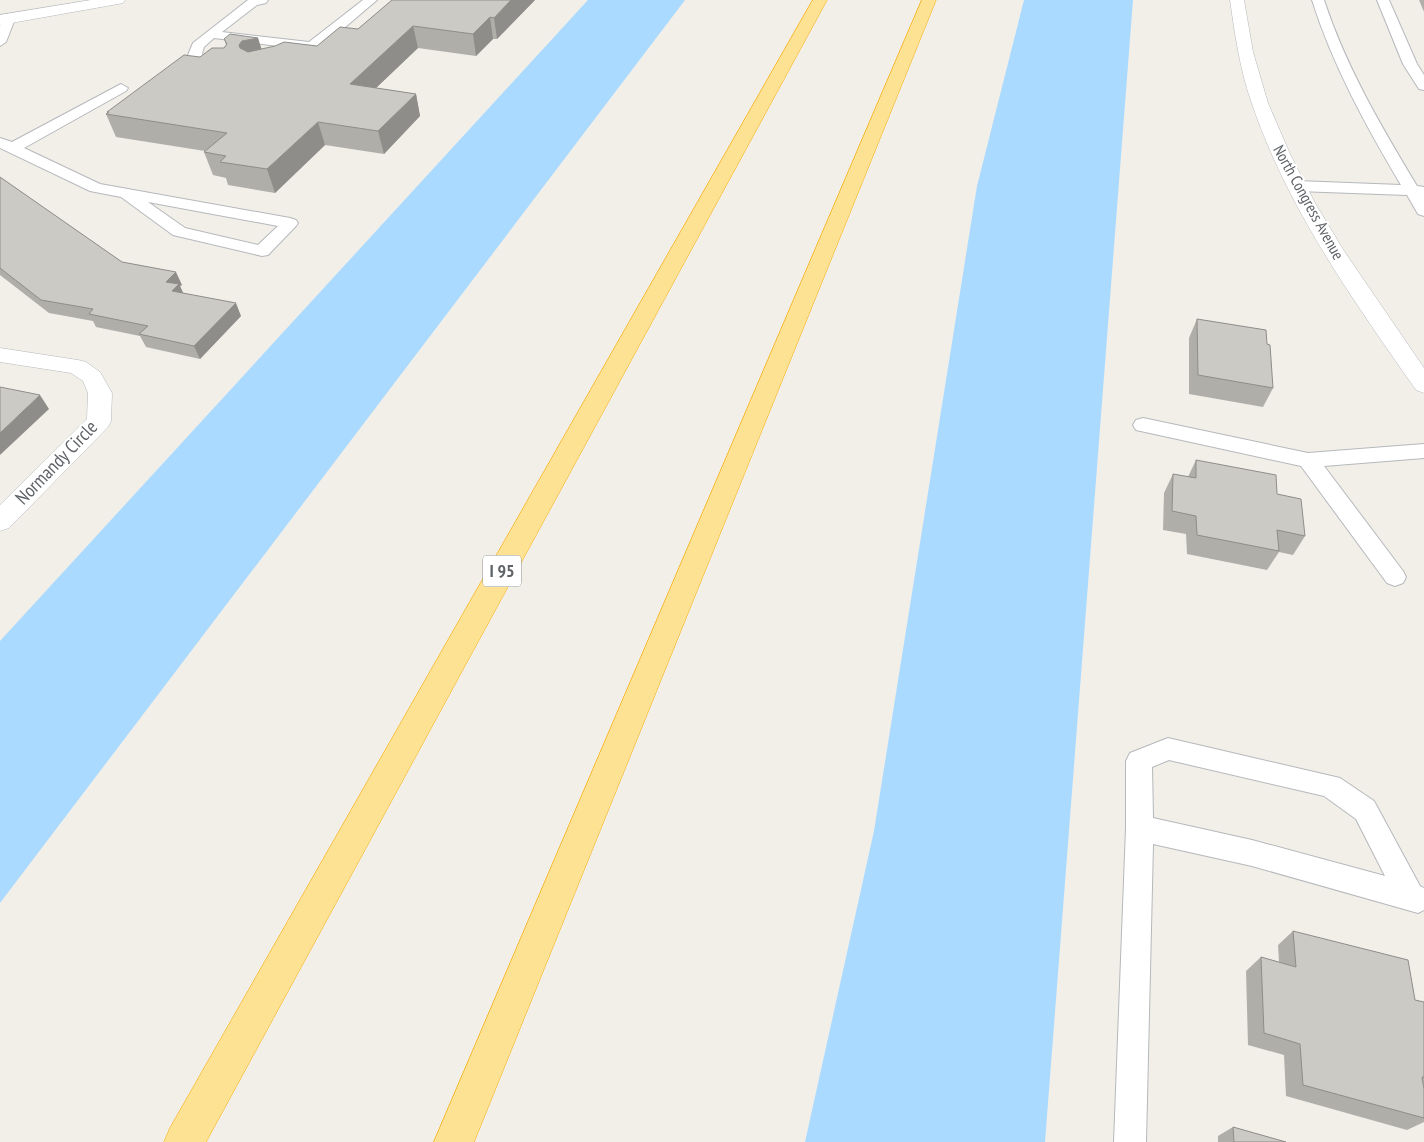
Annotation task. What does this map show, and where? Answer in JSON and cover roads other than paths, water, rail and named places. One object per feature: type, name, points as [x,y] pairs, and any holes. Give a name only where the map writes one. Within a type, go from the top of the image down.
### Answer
[{"type":"highway","name":"I 95","points":[[184,1142],[820,0]]},
{"type":"highway","points":[[454,1142],[929,0]]},
{"type":"street","points":[[4,20],[118,0]]},
{"type":"street","name":"North Congress Avenue","points":[[1237,0],[1238,18],[1257,93],[1273,136],[1296,186],[1334,251],[1424,385]]},
{"type":"street","name":"Normandy Circle","points":[[0,355],[78,367],[92,377],[100,393],[99,420],[0,520]]},
{"type":"lane","points":[[226,65],[200,60],[194,55],[198,46],[253,2],[262,0]]},
{"type":"lane","points":[[293,56],[318,43],[370,0]]},
{"type":"lane","points":[[1318,0],[1324,22],[1366,113],[1418,191],[1424,211]]},
{"type":"lane","points":[[1383,0],[1410,64],[1424,86]]},
{"type":"lane","points":[[0,42],[4,20]]},
{"type":"lane","points":[[211,34],[310,46]]},
{"type":"lane","points":[[6,145],[121,88]]},
{"type":"lane","points":[[6,145],[96,188],[125,193],[290,223],[262,251],[179,232],[125,193]]},
{"type":"lane","points":[[1296,186],[1418,191]]},
{"type":"lane","points":[[1143,425],[1308,460],[1424,451]]},
{"type":"lane","points":[[1308,460],[1395,577]]},
{"type":"lane","points":[[1130,1142],[1140,828],[1139,761],[1168,749],[1331,786],[1365,810],[1417,899]]},
{"type":"lane","points":[[1140,828],[1252,853],[1417,899]]},
{"type":"water","points":[[588,0],[685,0],[0,903],[0,641]]},
{"type":"water","points":[[1024,0],[1133,0],[1045,1142],[805,1142],[874,831],[977,186]]}]
